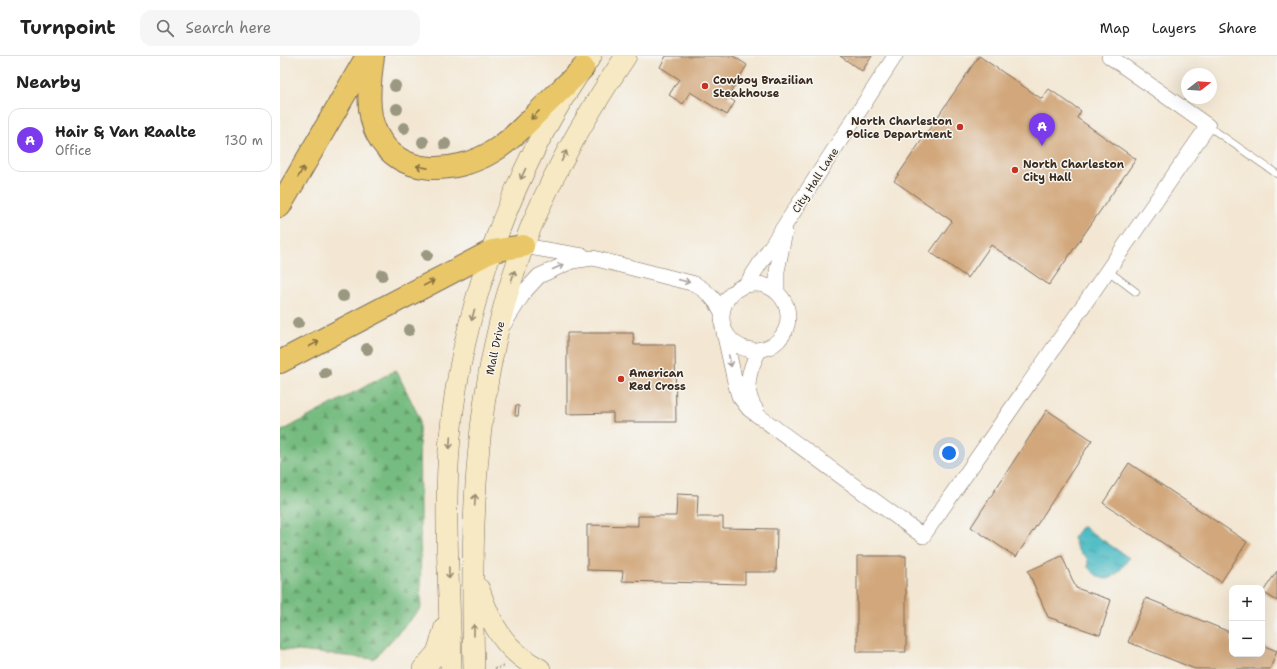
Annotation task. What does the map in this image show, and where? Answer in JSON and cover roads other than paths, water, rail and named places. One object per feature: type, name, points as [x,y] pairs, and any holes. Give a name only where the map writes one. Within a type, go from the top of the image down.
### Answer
[{"type":"highway","points":[[280,206],[367,56]]},
{"type":"highway","points":[[373,56],[370,78],[370,104],[377,134],[390,150],[404,162],[422,167],[439,169],[466,164],[491,153],[515,136],[587,62]]},
{"type":"highway","points":[[280,362],[492,251],[523,246]]},
{"type":"street","name":"Mall Drive","points":[[474,669],[474,574],[478,454],[484,396],[496,335],[508,290],[523,246],[566,152],[595,102],[626,56]]},
{"type":"street","name":"City Hall Lane","points":[[746,285],[895,56]]},
{"type":"street","points":[[523,246],[593,258],[695,284],[709,292],[717,302],[722,318],[726,332],[732,341],[746,348],[760,349],[771,346],[779,339],[784,331],[787,321],[787,309],[782,298],[777,292],[764,285],[746,285],[732,292],[725,301],[722,318],[735,382],[740,396],[749,409],[923,536],[1208,126],[1108,56]]},
{"type":"street","points":[[451,669],[447,494],[450,436],[472,317],[504,215],[524,170],[551,119],[587,62]]},
{"type":"street","name":"City Hall Lane","points":[[777,292],[777,271],[787,224]]},
{"type":"street","points":[[496,335],[525,291],[538,276],[572,261],[593,258]]},
{"type":"street","points":[[760,349],[750,367],[748,379],[751,401],[764,420]]},
{"type":"street","points":[[474,574],[489,618],[507,644],[540,669]]},
{"type":"street","points":[[423,669],[437,653],[450,609]]},
{"type":"lane","points":[[1208,126],[1277,174]]},
{"type":"lane","points":[[1107,270],[1136,292]]},
{"type":"water","points":[[1082,526],[1129,558],[1120,571],[1111,578],[1101,578],[1095,574],[1088,567],[1086,557],[1077,548],[1073,538]]},
{"type":"place","name":"Cowboy Brazilian Steakhouse","points":[[705,86]]},
{"type":"place","name":"North Charleston Police Department","points":[[960,127]]},
{"type":"place","name":"Hair & Van Raalte","points":[[1042,146]]},
{"type":"place","name":"North Charleston City Hall","points":[[1015,170]]},
{"type":"place","name":"American Red Cross","points":[[621,379]]}]
